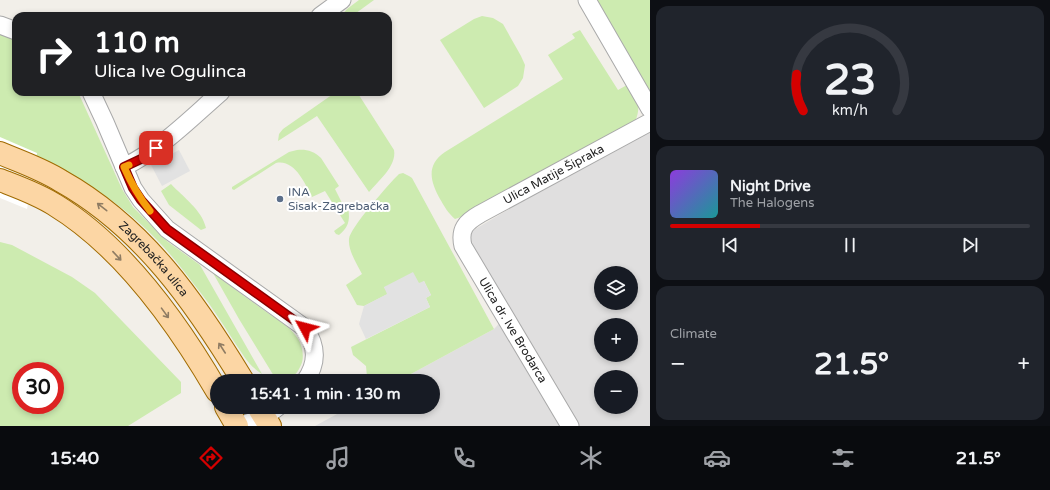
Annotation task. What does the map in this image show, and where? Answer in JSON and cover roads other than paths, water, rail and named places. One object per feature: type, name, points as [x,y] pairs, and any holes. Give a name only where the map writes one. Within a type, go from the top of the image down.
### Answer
[{"type":"main road","name":"Zagrebačka ulica","points":[[0,153],[34,167],[61,181],[94,202],[125,226],[150,251],[192,302],[238,374]]},
{"type":"main road","points":[[0,180],[30,192],[54,204],[78,220],[99,238],[117,256],[155,300],[182,337],[210,380]]},
{"type":"main road","points":[[230,414],[238,426]]},
{"type":"street","points":[[326,12],[342,0]]},
{"type":"street","points":[[587,0],[650,109]]},
{"type":"street","points":[[0,25],[12,29]]},
{"type":"street","points":[[93,96],[133,188],[141,200],[167,229],[305,328],[310,335],[314,346],[315,357],[313,368],[309,374]]},
{"type":"street","points":[[124,167],[141,159],[156,148],[216,96]]},
{"type":"street","name":"Ulica Matije Šipraka","points":[[462,232],[466,224],[475,217],[650,122]]},
{"type":"street","name":"Ulica dr. Ive Brodarca","points":[[462,232],[463,246],[570,426]]},
{"type":"street","points":[[238,426],[266,417]]},
{"type":"place","name":"INA Sisak-Zagrebačka","points":[[280,199]]}]
